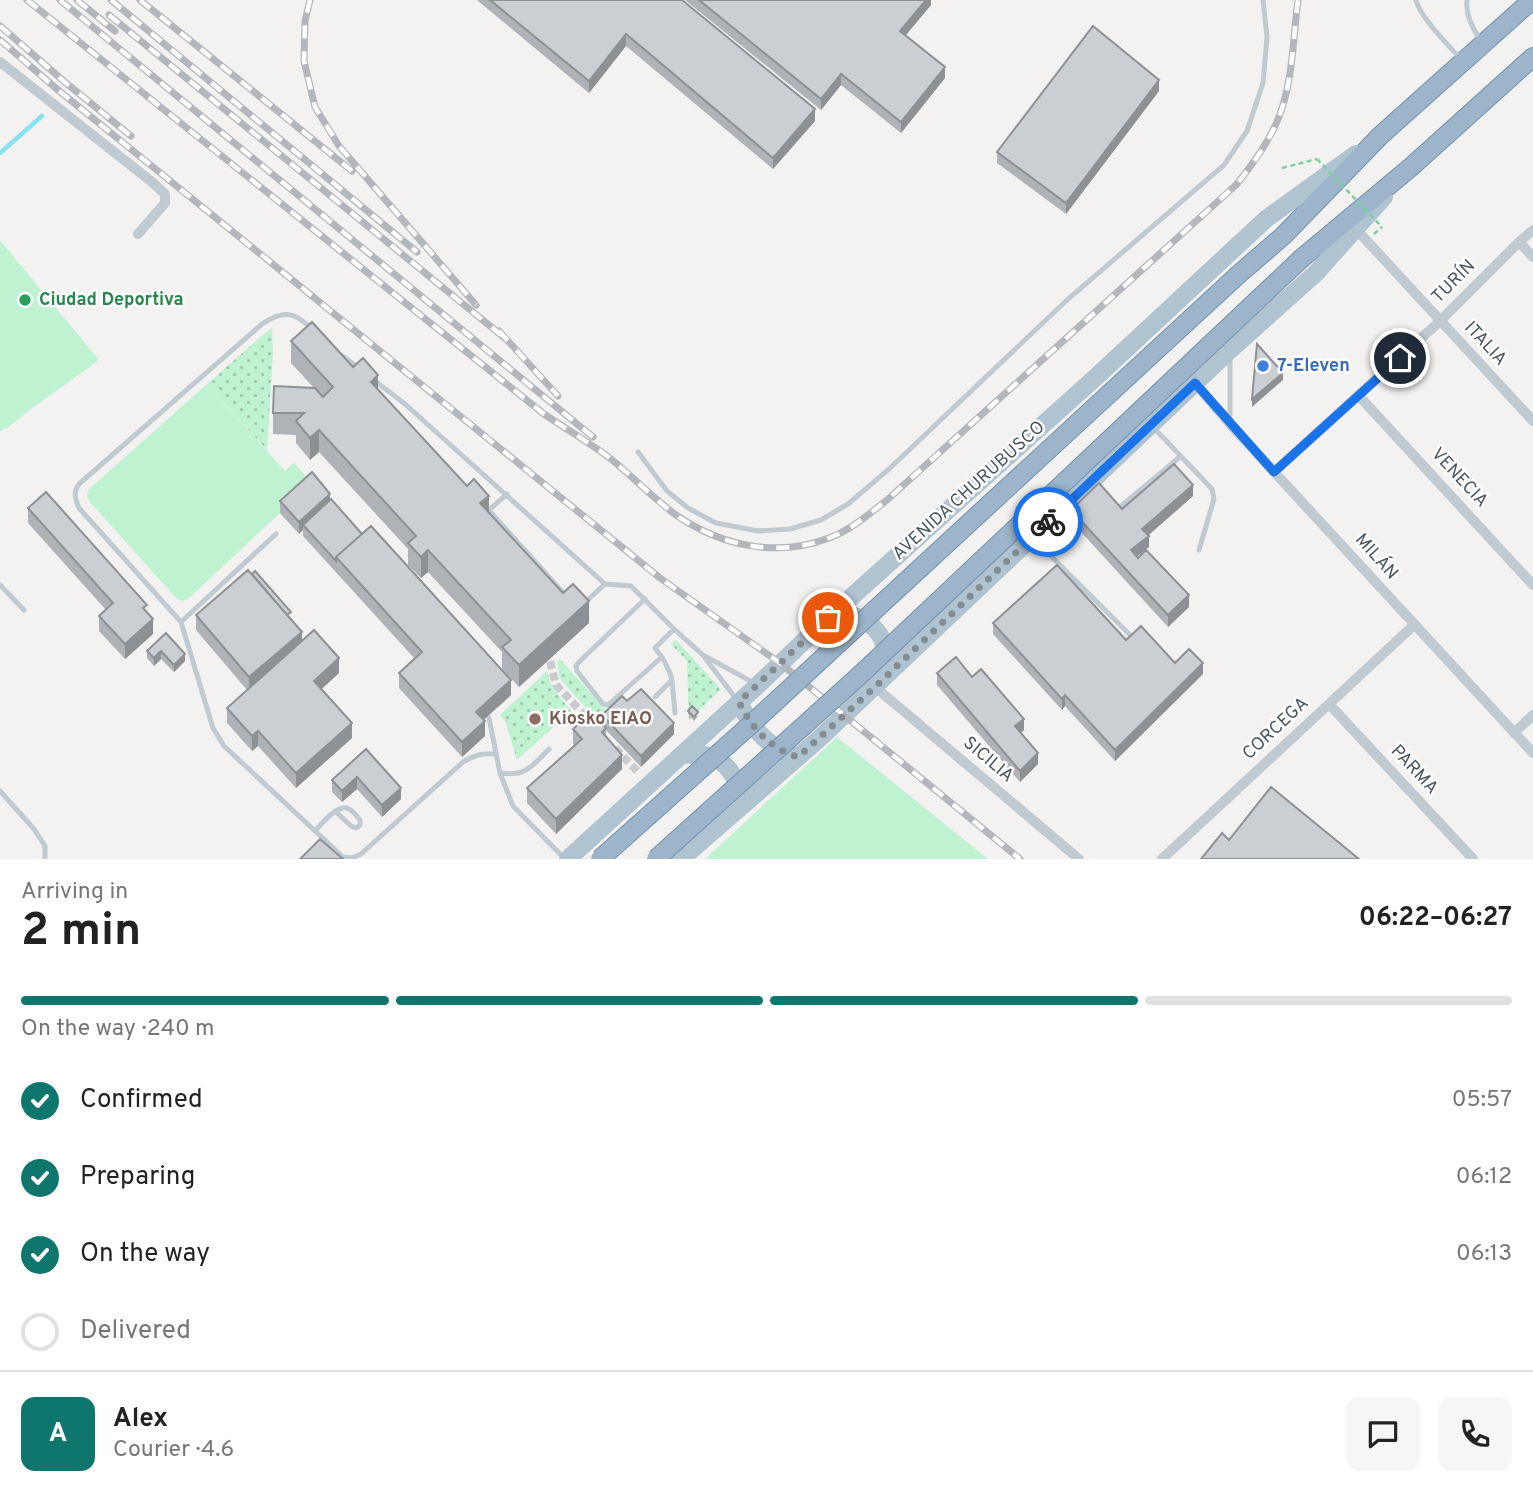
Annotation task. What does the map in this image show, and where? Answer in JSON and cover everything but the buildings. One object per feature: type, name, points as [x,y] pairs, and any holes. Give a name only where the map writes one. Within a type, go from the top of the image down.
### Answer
[{"type":"highway","name":"AVENIDA CHURUBUSCO","points":[[600,859],[748,727],[1283,236],[1381,135],[1532,0]]},
{"type":"highway","points":[[656,859],[843,691],[1302,258],[1411,167],[1533,57]]},
{"type":"main road","name":"AVENIDA CHURUBUSCO","points":[[566,859],[1266,219],[1381,135]]},
{"type":"main road","points":[[681,859],[880,682],[1316,272],[1411,167]]},
{"type":"main road","points":[[828,618],[855,615],[878,632],[885,644],[887,662],[880,682]]},
{"type":"main road","points":[[739,702],[765,738],[785,753],[798,757]]},
{"type":"main road","points":[[681,755],[713,757],[727,767],[737,782],[739,796],[736,810]]},
{"type":"street","points":[[0,62],[165,194],[165,203],[138,234]]},
{"type":"street","name":"ITALIA","points":[[1355,228],[1533,421]]},
{"type":"street","name":"TURÍN","points":[[1274,472],[1440,321],[1533,230]]},
{"type":"street","points":[[1519,242],[1533,257]]},
{"type":"street","name":"MILÁN","points":[[1195,383],[1533,754]]},
{"type":"street","name":"VENECIA","points":[[1359,396],[1533,585]]},
{"type":"street","name":"CORCEGA","points":[[1162,859],[1414,625]]},
{"type":"street","name":"SICILIA","points":[[880,682],[1079,859]]},
{"type":"street","name":"PARMA","points":[[1329,704],[1473,859]]},
{"type":"street","points":[[1514,733],[1533,715]]},
{"type":"lane","points":[[638,452],[667,491],[688,508],[716,523],[758,531],[790,529],[821,520],[848,503],[898,460],[1067,300],[1224,165],[1247,131],[1263,83],[1267,37],[1262,0]]},
{"type":"lane","points":[[1416,0],[1420,10],[1444,42],[1464,62]]},
{"type":"lane","points":[[1467,0],[1468,18],[1483,45]]},
{"type":"lane","points":[[321,337],[297,316],[273,316],[76,489],[75,498],[79,508],[181,622],[213,728],[224,746],[343,857],[352,858],[361,854],[463,762],[484,753],[496,754]]},
{"type":"lane","points":[[1230,350],[1230,424]]},
{"type":"lane","points":[[372,378],[405,404],[605,583],[631,586],[703,655],[739,702]]},
{"type":"lane","points":[[1151,425],[1212,489],[1214,499],[1199,550]]},
{"type":"lane","points":[[1120,507],[1181,456]]},
{"type":"lane","points":[[489,510],[507,494]]},
{"type":"lane","points":[[480,500],[578,606],[605,583]]},
{"type":"lane","points":[[181,622],[276,534]]},
{"type":"lane","points":[[1032,537],[1129,634]]},
{"type":"lane","points":[[0,585],[24,610]]},
{"type":"lane","points":[[645,599],[589,652],[576,666],[577,671],[603,704],[608,705],[662,657]]},
{"type":"lane","points":[[674,629],[655,648],[670,673],[676,713]]},
{"type":"lane","points":[[703,655],[758,685]]},
{"type":"lane","points":[[655,697],[672,680]]},
{"type":"lane","points":[[489,718],[500,773],[513,806],[566,859]]},
{"type":"lane","points":[[500,773],[519,774],[526,771],[550,750]]},
{"type":"lane","points":[[0,791],[45,846],[45,859]]},
{"type":"lane","points":[[315,831],[335,811],[341,808],[347,808],[360,820],[360,825],[352,827],[335,811]]},
{"type":"path","points":[[1282,167],[1317,159],[1382,227]]},
{"type":"green space","name":"Ciudad Deportiva","points":[[0,240],[99,360],[0,432]]},
{"type":"green space","points":[[272,327],[273,353],[267,450],[207,384]]},
{"type":"green space","points":[[207,384],[285,471],[294,463],[312,483],[188,599],[182,601],[177,599],[87,497],[88,490]]},
{"type":"green space","points":[[676,640],[721,689],[689,720],[687,661],[671,644]]},
{"type":"green space","points":[[560,659],[612,717],[602,726],[560,679],[557,662]]},
{"type":"green space","points":[[547,671],[552,687],[571,711],[517,760],[506,723],[500,715]]},
{"type":"green space","points":[[837,737],[988,859],[705,859]]},
{"type":"waterway","points":[[0,153],[42,116]]},
{"type":"tunnel","points":[[546,650],[556,685],[592,723]]},
{"type":"tunnel","points":[[615,748],[637,771]]},
{"type":"railway","points":[[27,0],[544,414],[611,459],[676,515],[693,526],[730,541],[770,548],[809,544],[829,538],[873,511],[1236,185],[1270,135],[1284,103],[1298,0]]},
{"type":"railway","points":[[60,0],[593,437]]},
{"type":"railway","points":[[77,0],[115,31]]},
{"type":"railway","points":[[111,0],[417,252]]},
{"type":"railway","points":[[140,0],[352,171]]},
{"type":"railway","points":[[310,0],[305,21],[304,61],[315,107],[339,146],[476,305]]},
{"type":"railway","points":[[109,15],[506,339]]},
{"type":"railway","points":[[0,26],[131,136]]},
{"type":"railway","points":[[0,40],[58,90],[660,578],[780,663],[1020,859]]},
{"type":"railway","points":[[499,331],[558,396]]},
{"type":"way so far","points":[[828,618],[739,702],[754,727],[774,747],[798,757],[1048,522]]},
{"type":"place","name":"Ciudad Deportiva","points":[[25,300]]},
{"type":"place","name":"7-Eleven","points":[[1263,366]]},
{"type":"place","name":"Kiosko EIAO","points":[[535,719]]},
{"type":"route","points":[[1048,522],[1195,383],[1274,472],[1400,358]]}]
